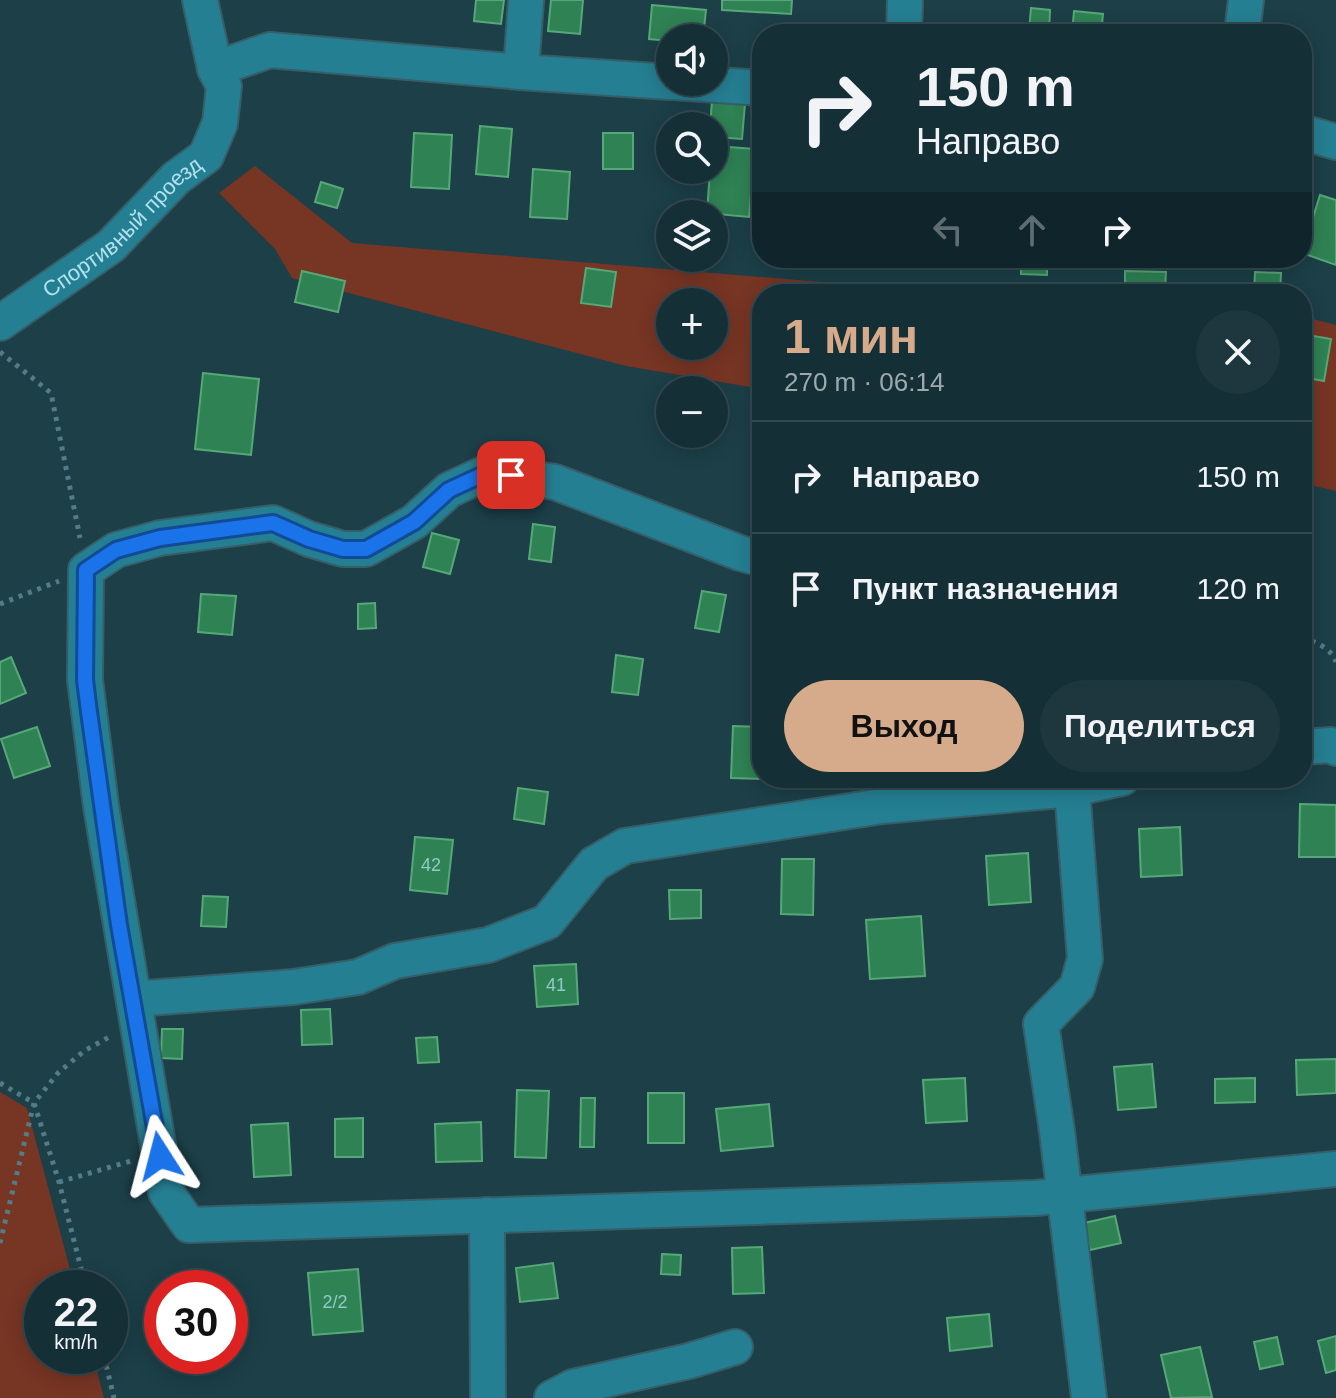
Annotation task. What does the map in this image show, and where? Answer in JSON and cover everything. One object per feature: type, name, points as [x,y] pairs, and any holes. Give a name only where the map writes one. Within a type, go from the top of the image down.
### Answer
[{"type":"street","name":"Спортивный проезд","points":[[0,323],[111,246],[176,178],[206,156],[220,123],[224,86],[215,69],[200,0]]},
{"type":"street","points":[[521,72],[526,0]]},
{"type":"street","points":[[904,24],[905,0]]},
{"type":"street","points":[[1243,24],[1246,0]]},
{"type":"street","points":[[215,69],[270,50],[656,81]]},
{"type":"street","points":[[728,86],[752,87]]},
{"type":"street","points":[[1312,135],[1336,142]]},
{"type":"street","points":[[752,556],[555,482],[488,472],[449,490],[414,522],[366,549],[343,549],[309,539],[273,523],[160,538],[116,550],[86,570],[85,680],[101,806],[166,1192],[189,1225],[1065,1195],[1336,1169]]},
{"type":"street","points":[[1312,746],[1331,745],[1336,748]]},
{"type":"street","points":[[134,999],[294,987],[358,977],[395,961],[488,945],[547,922],[594,864],[625,846],[882,806],[1077,788]]},
{"type":"street","points":[[1072,789],[1085,959],[1077,987],[1041,1024],[1089,1398]]},
{"type":"street","points":[[487,1215],[488,1398]]},
{"type":"street","points":[[552,1398],[573,1387],[689,1361],[735,1347]]},
{"type":"path","points":[[0,352],[51,393],[86,570],[0,604]]},
{"type":"path","points":[[1312,641],[1334,655],[1336,662]]},
{"type":"path","points":[[0,1243],[34,1103],[58,1073],[84,1051],[111,1036],[139,1032]]},
{"type":"path","points":[[0,1083],[10,1086],[34,1103],[59,1182],[81,1270]]},
{"type":"path","points":[[59,1182],[114,1164],[160,1156]]},
{"type":"path","points":[[108,1374],[114,1398]]},
{"type":"shaded area","points":[[255,166],[352,243],[656,268],[656,272],[701,272],[846,284],[752,284],[752,387],[728,383],[728,376],[685,376],[626,366],[292,278],[275,249],[219,193]]},
{"type":"shaded area","points":[[1312,319],[1336,325],[1336,491],[1312,485]]},
{"type":"shaded area","points":[[0,1092],[27,1108],[70,1270],[24,1270],[24,1374],[98,1374],[104,1398],[0,1398]]},
{"type":"building","points":[[476,0],[504,0],[501,24],[474,21]]},
{"type":"building","points":[[551,0],[583,0],[580,34],[548,31]]},
{"type":"building","points":[[722,0],[792,0],[791,14],[722,10]]},
{"type":"building","points":[[652,5],[706,10],[704,24],[656,24],[656,40],[649,39]]},
{"type":"building","points":[[1031,8],[1050,10],[1049,24],[1030,24]]},
{"type":"building","points":[[1074,11],[1103,14],[1102,24],[1073,24]]},
{"type":"building","points":[[712,101],[745,104],[742,139],[728,138],[728,112],[711,112]]},
{"type":"building","points":[[480,126],[512,129],[508,177],[476,174]]},
{"type":"building","points":[[414,133],[452,135],[449,189],[411,187]]},
{"type":"building","points":[[603,133],[633,133],[633,169],[603,169]]},
{"type":"building","points":[[728,147],[752,149],[749,217],[728,215],[728,200],[708,200],[709,184],[728,184]]},
{"type":"building","points":[[533,169],[570,172],[567,219],[530,217]]},
{"type":"building","points":[[321,182],[343,189],[337,208],[315,202]]},
{"type":"building","points":[[1320,195],[1336,200],[1336,265],[1312,257],[1312,221]]},
{"type":"building","points":[[586,268],[616,272],[611,307],[581,303]]},
{"type":"building","points":[[1021,268],[1047,268],[1047,275],[1021,274]]},
{"type":"building","points":[[302,271],[345,281],[338,312],[295,302]]},
{"type":"building","points":[[1125,271],[1166,272],[1165,284],[1125,284]]},
{"type":"building","points":[[1255,272],[1281,273],[1280,284],[1254,284]]},
{"type":"building","points":[[1312,336],[1331,339],[1324,381],[1312,379]]},
{"type":"building","points":[[203,373],[259,379],[251,455],[195,449]]},
{"type":"building","points":[[533,524],[555,527],[551,562],[529,559]]},
{"type":"building","points":[[432,533],[459,540],[450,574],[423,567]]},
{"type":"building","points":[[702,591],[726,595],[719,632],[695,628]]},
{"type":"building","points":[[201,594],[236,596],[232,635],[198,632]]},
{"type":"building","points":[[375,603],[376,628],[358,629],[358,604]]},
{"type":"building","points":[[616,655],[643,659],[638,695],[612,692]]},
{"type":"building","points":[[11,657],[26,693],[0,704],[0,662]]},
{"type":"building","points":[[733,726],[752,727],[752,779],[731,778]]},
{"type":"building","points":[[37,727],[50,766],[14,778],[1,739]]},
{"type":"building","points":[[518,788],[548,792],[544,824],[514,819]]},
{"type":"building","points":[[1300,804],[1336,805],[1336,857],[1299,857]]},
{"type":"building","points":[[1180,827],[1182,875],[1141,877],[1139,829]]},
{"type":"building","points":[[415,837],[453,840],[447,894],[410,890]]},
{"type":"building","points":[[1028,853],[1031,902],[989,905],[986,856]]},
{"type":"building","points":[[782,859],[814,859],[813,915],[781,914]]},
{"type":"building","points":[[669,890],[701,890],[701,918],[670,919]]},
{"type":"building","points":[[203,896],[228,897],[226,927],[201,926]]},
{"type":"building","points":[[921,916],[925,976],[870,979],[866,920]]},
{"type":"building","points":[[576,964],[578,1004],[537,1007],[534,966]]},
{"type":"building","points":[[330,1009],[332,1044],[302,1045],[301,1010]]},
{"type":"building","points":[[162,1029],[183,1029],[182,1059],[161,1058]]},
{"type":"building","points":[[437,1037],[439,1062],[418,1063],[416,1038]]},
{"type":"building","points":[[1336,1059],[1336,1093],[1297,1095],[1296,1060]]},
{"type":"building","points":[[1152,1064],[1156,1107],[1118,1110],[1114,1067]]},
{"type":"building","points":[[965,1078],[967,1121],[926,1123],[923,1080]]},
{"type":"building","points":[[1255,1078],[1255,1102],[1215,1103],[1215,1079]]},
{"type":"building","points":[[517,1090],[549,1091],[546,1158],[515,1157]]},
{"type":"building","points":[[648,1093],[684,1093],[684,1143],[648,1143]]},
{"type":"building","points":[[581,1098],[595,1098],[594,1147],[580,1147]]},
{"type":"building","points":[[769,1104],[773,1146],[721,1151],[716,1109]]},
{"type":"building","points":[[363,1118],[363,1157],[335,1157],[335,1119]]},
{"type":"building","points":[[481,1122],[482,1161],[436,1162],[435,1124]]},
{"type":"building","points":[[288,1123],[291,1175],[254,1177],[251,1125]]},
{"type":"building","points":[[1115,1216],[1121,1243],[1090,1250],[1084,1223]]},
{"type":"building","points":[[762,1247],[764,1293],[733,1294],[732,1248]]},
{"type":"building","points":[[662,1254],[681,1255],[680,1275],[661,1274]]},
{"type":"building","points":[[553,1263],[558,1298],[520,1302],[516,1268]]},
{"type":"building","points":[[358,1269],[363,1331],[313,1335],[308,1273]]},
{"type":"building","points":[[989,1314],[992,1346],[950,1351],[947,1318]]},
{"type":"building","points":[[1336,1336],[1336,1370],[1326,1373],[1318,1341]]},
{"type":"building","points":[[1277,1337],[1283,1364],[1260,1369],[1254,1342]]},
{"type":"building","points":[[1200,1347],[1212,1397],[1171,1398],[1161,1355]]},
{"type":"route","points":[[160,1156],[119,925],[89,712],[85,680],[86,570],[116,550],[160,538],[273,523],[309,539],[343,549],[366,549],[414,522],[449,490],[488,472],[511,475]]}]
